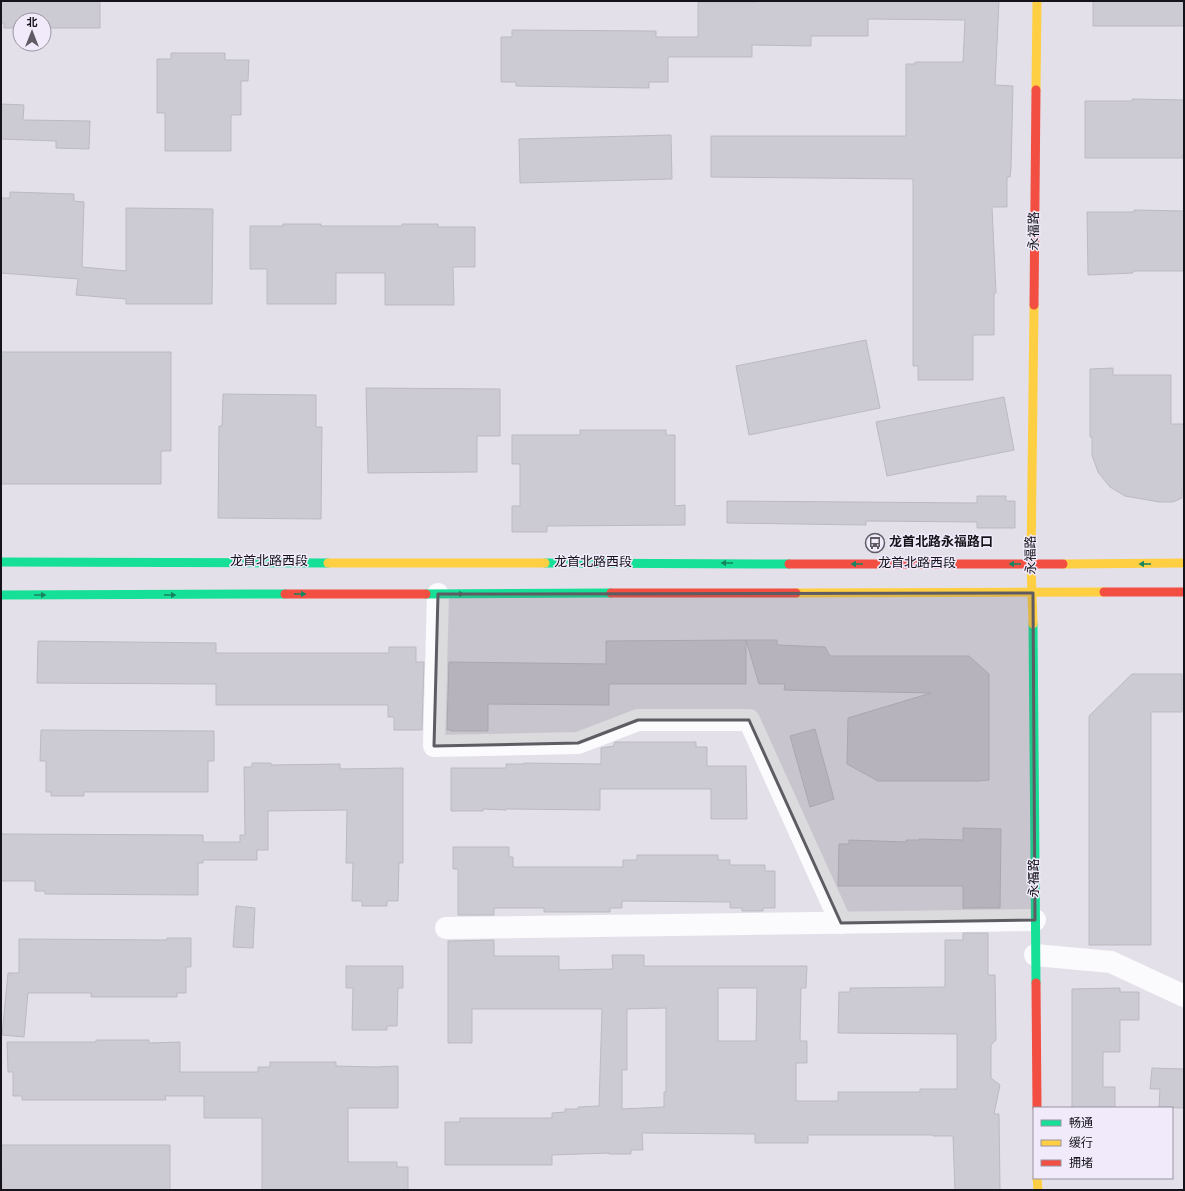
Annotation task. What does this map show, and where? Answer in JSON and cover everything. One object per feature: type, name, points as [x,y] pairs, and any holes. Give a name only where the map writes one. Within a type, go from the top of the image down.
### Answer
[{"type":"street","name":"永福路","points":[[1037,1],[1031,564],[1033,593],[1037,1107]]},
{"type":"street","name":"龙首北路西段","points":[[1,562],[1184,563]]},
{"type":"street","points":[[1,595],[1184,592]]},
{"type":"street","points":[[438,594],[434,746],[578,743],[638,720],[749,720],[841,923]]},
{"type":"street","points":[[446,928],[1035,920]]},
{"type":"street","points":[[1035,955],[1111,962],[1184,996]]},
{"type":"street","points":[[1037,1179],[1038,1190]]},
{"type":"highlighted area","points":[[1033,593],[1035,920],[841,923],[749,720],[638,720],[578,743],[434,746],[438,594]]},
{"type":"building","points":[[1,1],[100,1],[100,28],[52,28],[52,12],[12,12],[12,28],[4,28],[4,23],[1,23]]},
{"type":"building","points":[[999,1],[995,85],[1013,86],[1011,168],[1010,177],[1007,177],[1007,207],[992,207],[996,293],[994,293],[994,335],[973,335],[973,380],[918,380],[918,366],[913,366],[913,179],[711,177],[711,136],[906,136],[906,64],[915,64],[915,62],[963,62],[965,20],[868,19],[868,36],[811,36],[811,46],[752,45],[752,57],[668,57],[668,82],[649,82],[649,88],[516,86],[516,82],[501,82],[501,37],[512,37],[512,30],[656,31],[656,37],[698,37],[698,2]]},
{"type":"building","points":[[1093,1],[1184,1],[1184,26],[1093,26]]},
{"type":"building","points":[[171,53],[225,53],[225,60],[249,60],[248,81],[241,81],[241,115],[231,115],[231,151],[165,151],[165,113],[157,113],[157,59],[171,59]]},
{"type":"building","points":[[1132,99],[1184,100],[1183,158],[1085,158],[1085,101],[1132,101]]},
{"type":"building","points":[[1,104],[24,105],[23,120],[90,121],[89,149],[56,148],[56,141],[1,139]]},
{"type":"building","points":[[671,135],[672,179],[520,183],[519,139]]},
{"type":"building","points":[[10,192],[74,194],[74,201],[84,202],[82,267],[126,271],[126,208],[213,209],[212,304],[126,304],[126,299],[76,295],[78,279],[1,273],[1,198],[10,198]]},
{"type":"building","points":[[1134,210],[1184,211],[1184,271],[1133,271],[1133,273],[1088,275],[1087,212],[1134,212]]},
{"type":"building","points":[[283,224],[321,224],[321,226],[402,226],[402,224],[438,224],[438,227],[475,227],[475,267],[453,267],[454,305],[385,305],[385,273],[336,273],[336,304],[267,304],[267,269],[250,269],[250,226],[283,226]]},
{"type":"building","points":[[866,340],[880,408],[749,435],[736,366]]},
{"type":"building","points":[[1,352],[171,352],[171,451],[161,451],[161,484],[1,484]]},
{"type":"building","points":[[1113,368],[1113,375],[1171,375],[1171,424],[1184,424],[1184,490],[1182,490],[1182,498],[1173,502],[1159,502],[1125,496],[1110,487],[1098,472],[1092,455],[1092,437],[1090,437],[1090,369]]},
{"type":"building","points":[[366,388],[500,389],[500,436],[477,436],[477,472],[368,473]]},
{"type":"building","points":[[223,394],[316,395],[316,427],[322,427],[321,519],[218,518],[219,426],[222,426]]},
{"type":"building","points":[[1004,397],[1014,450],[887,476],[876,422]]},
{"type":"building","points":[[580,430],[666,430],[666,435],[675,435],[675,506],[685,505],[685,525],[547,526],[547,532],[512,532],[512,506],[520,506],[520,464],[512,464],[512,435],[580,435]]},
{"type":"building","points":[[977,496],[1006,496],[1006,501],[1015,501],[1015,528],[977,528],[977,522],[866,521],[866,525],[727,523],[727,501],[977,503]]},
{"type":"building","points":[[746,640],[746,684],[609,684],[609,705],[488,704],[488,731],[447,730],[449,662],[606,664],[606,641]]},
{"type":"building","points":[[746,640],[777,640],[777,645],[825,647],[830,656],[969,656],[989,674],[989,780],[878,781],[847,764],[848,718],[931,693],[784,690],[785,684],[759,684]]},
{"type":"building","points":[[38,641],[216,643],[216,653],[389,653],[389,647],[416,647],[416,662],[424,662],[422,730],[394,730],[394,717],[388,717],[388,705],[216,705],[216,684],[37,683]]},
{"type":"building","points":[[1132,674],[1182,674],[1182,712],[1151,712],[1151,945],[1089,945],[1089,716]]},
{"type":"building","points":[[815,729],[834,799],[810,807],[790,736]]},
{"type":"building","points":[[41,730],[214,731],[214,761],[208,761],[208,792],[84,792],[84,796],[51,796],[51,792],[46,792],[46,761],[40,761]]},
{"type":"building","points":[[615,742],[696,742],[696,747],[707,747],[707,766],[746,766],[747,819],[711,819],[711,789],[600,789],[600,810],[483,809],[483,811],[451,811],[451,768],[506,768],[506,764],[524,763],[601,764],[601,748],[614,746]]},
{"type":"building","points":[[252,763],[271,763],[271,765],[340,764],[340,769],[403,768],[403,863],[399,863],[398,901],[387,901],[387,906],[362,906],[362,901],[352,901],[353,863],[346,863],[347,810],[268,811],[268,850],[257,850],[257,860],[203,860],[203,863],[198,863],[198,895],[45,894],[45,891],[35,891],[35,881],[1,881],[1,834],[203,835],[203,842],[240,842],[240,835],[245,835],[244,767],[252,767]]},
{"type":"building","points":[[963,828],[1001,829],[1000,908],[963,908],[963,886],[838,886],[839,844],[849,844],[849,840],[906,842],[906,840],[919,839],[963,840]]},
{"type":"building","points":[[453,847],[509,847],[509,857],[513,857],[513,867],[623,867],[623,860],[637,860],[637,855],[718,855],[718,860],[730,860],[730,865],[765,865],[765,871],[775,871],[775,908],[763,908],[763,911],[742,911],[742,908],[730,908],[730,902],[622,901],[622,908],[610,908],[610,912],[544,912],[544,908],[494,908],[494,915],[458,915],[458,869],[453,869]]},
{"type":"building","points":[[236,906],[255,908],[253,948],[233,947]]},
{"type":"building","points":[[963,933],[988,933],[988,975],[995,975],[996,1040],[991,1045],[991,1078],[1000,1085],[994,1114],[999,1114],[1000,1190],[955,1190],[953,1136],[933,1135],[808,1135],[808,1143],[755,1143],[755,1134],[642,1133],[643,1150],[631,1150],[631,1154],[609,1153],[552,1155],[552,1165],[445,1165],[445,1122],[460,1122],[460,1118],[552,1118],[552,1113],[565,1112],[565,1109],[599,1106],[602,1009],[472,1009],[472,1043],[448,1043],[448,941],[494,940],[494,956],[559,956],[559,970],[613,969],[612,955],[644,955],[644,966],[807,966],[806,988],[801,988],[800,1041],[807,1041],[807,1063],[796,1063],[796,1101],[838,1101],[838,1092],[920,1092],[920,1089],[957,1089],[957,1034],[838,1033],[839,992],[850,992],[850,988],[945,987],[945,940],[963,940]],"holes":[[[718,988],[757,988],[756,1041],[718,1041]],[[666,1008],[666,1092],[664,1092],[664,1107],[622,1109],[622,1070],[627,1070],[627,1009]]]},
{"type":"building","points":[[167,938],[191,938],[191,967],[186,967],[186,993],[177,993],[177,997],[91,997],[91,993],[28,993],[24,1037],[2,1035],[8,973],[19,973],[19,939],[167,940]]},
{"type":"building","points":[[346,966],[403,966],[403,988],[398,988],[397,1026],[387,1026],[387,1030],[352,1030],[353,988],[346,988]]},
{"type":"building","points":[[1120,988],[1120,992],[1139,992],[1139,1020],[1120,1020],[1120,1052],[1103,1052],[1103,1087],[1115,1087],[1115,1107],[1072,1107],[1072,989]]},
{"type":"building","points":[[96,1040],[149,1040],[149,1043],[180,1042],[180,1072],[258,1072],[258,1067],[270,1067],[270,1062],[336,1062],[336,1066],[398,1066],[398,1108],[348,1108],[348,1162],[397,1162],[397,1167],[408,1167],[408,1190],[262,1190],[262,1118],[204,1118],[204,1096],[165,1096],[166,1100],[22,1100],[22,1096],[13,1096],[13,1072],[8,1072],[7,1042],[96,1042]]},
{"type":"building","points":[[1152,1068],[1184,1069],[1184,1108],[1159,1107],[1160,1089],[1150,1089]]},
{"type":"building","points":[[1,1145],[170,1145],[170,1190],[2,1190]]},
{"type":"traffic: fast","points":[[1,562],[328,563]]},
{"type":"traffic: fast","points":[[545,563],[789,564]]},
{"type":"traffic: fast","points":[[426,594],[611,593]]},
{"type":"traffic: fast","points":[[1,595],[285,594]]},
{"type":"traffic: fast","points":[[1033,624],[1036,983]]},
{"type":"traffic: slow","points":[[1036,90],[1037,1]]},
{"type":"traffic: slow","points":[[1033,624],[1031,564],[1034,305]]},
{"type":"traffic: slow","points":[[328,563],[545,563]]},
{"type":"traffic: slow","points":[[1063,564],[1184,563]]},
{"type":"traffic: slow","points":[[796,593],[1104,592]]},
{"type":"traffic: slow","points":[[1037,1179],[1038,1190]]},
{"type":"traffic: jam","points":[[1034,305],[1036,90]]},
{"type":"traffic: jam","points":[[789,564],[1063,564]]},
{"type":"traffic: jam","points":[[1104,592],[1184,592]]},
{"type":"traffic: jam","points":[[611,593],[796,593]]},
{"type":"traffic: jam","points":[[285,594],[426,594]]},
{"type":"traffic: jam","points":[[1036,983],[1037,1107]]},
{"type":"place","name":"龙首北路永福路口","points":[[875,543]]}]
